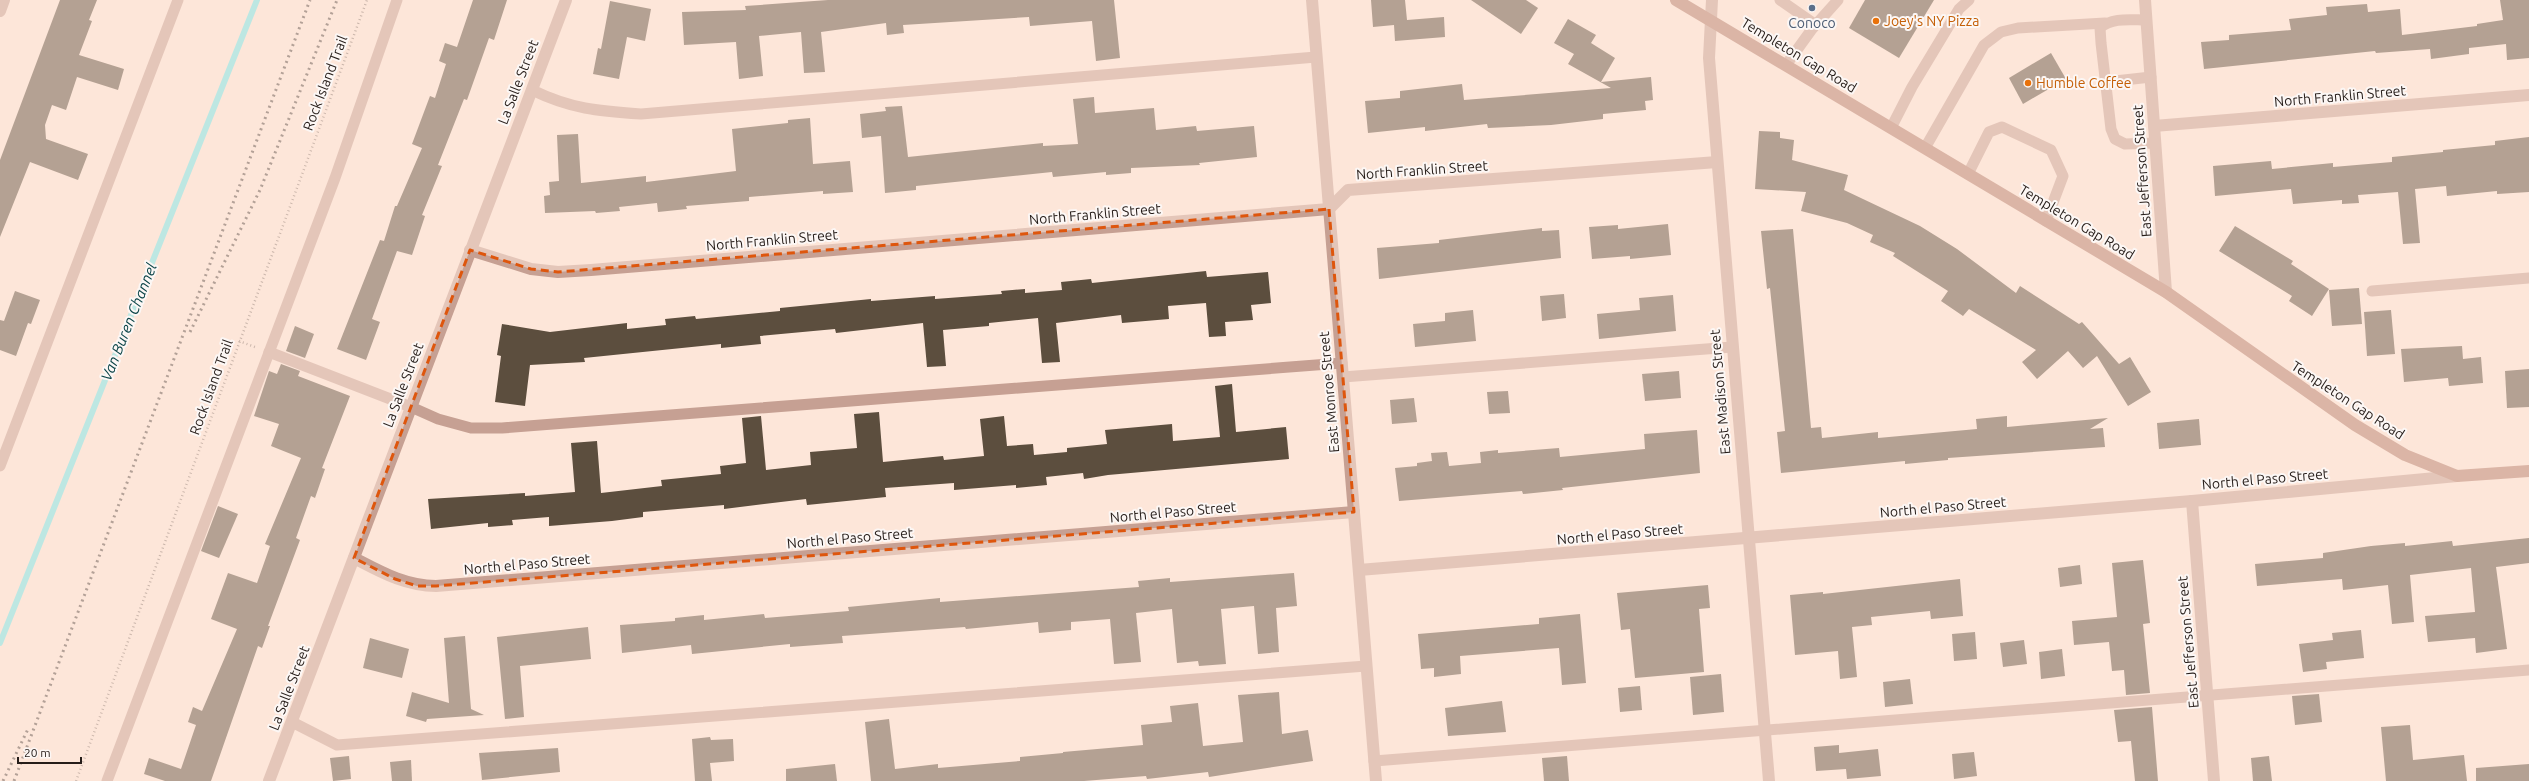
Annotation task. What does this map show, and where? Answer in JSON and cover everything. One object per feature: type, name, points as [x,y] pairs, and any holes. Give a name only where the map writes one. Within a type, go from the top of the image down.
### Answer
[{"type":"street","points":[[0,11],[4,0]]},
{"type":"street","name":"La Salle Street","points":[[269,781],[566,0]]},
{"type":"street","name":"East Monroe Street","points":[[1312,0],[1376,781]]},
{"type":"street","name":"Templeton Gap Road","points":[[1676,0],[2166,292],[2355,425],[2405,455],[2457,476]]},
{"type":"street","name":"East Madison Street","points":[[1712,0],[1709,58],[1747,538],[1769,781]]},
{"type":"street","name":"East Jefferson Street","points":[[2145,0],[2166,292]]},
{"type":"street","name":"North Franklin Street","points":[[2154,126],[2529,95]]},
{"type":"street","name":"North Franklin Street","points":[[470,250],[531,269],[558,272],[1329,209],[1348,190],[1717,162]]},
{"type":"street","name":"North el Paso Street","points":[[1359,570],[2192,501],[2457,476],[2529,471]]},
{"type":"street","name":"East Jefferson Street","points":[[2192,501],[2214,781]]},
{"type":"street","name":"North el Paso Street","points":[[354,558],[395,579],[417,586],[436,586],[1354,512]]},
{"type":"lane","points":[[0,466],[178,0]]},
{"type":"lane","points":[[107,781],[335,178],[397,0]]},
{"type":"lane","points":[[1780,0],[1816,25]]},
{"type":"lane","points":[[1786,65],[1837,0]]},
{"type":"lane","points":[[1891,128],[1912,87],[1959,9],[1969,0]]},
{"type":"lane","points":[[1925,148],[1984,45],[2001,32],[2018,28],[2105,24],[2116,21],[2146,20]]},
{"type":"lane","points":[[2105,24],[2100,28],[2112,128],[2115,139],[2125,144],[2156,143]]},
{"type":"lane","points":[[532,90],[556,102],[591,111],[641,114],[1316,58]]},
{"type":"lane","points":[[2106,82],[2151,78]]},
{"type":"lane","points":[[1968,174],[1989,132],[2002,127],[2051,150],[2063,176],[2046,221]]},
{"type":"lane","points":[[2372,291],[2529,278]]},
{"type":"lane","points":[[1343,377],[1732,346]]},
{"type":"lane","points":[[268,352],[411,406],[438,419],[470,428],[502,428],[1342,363]]},
{"type":"lane","points":[[292,722],[337,745],[1366,666]]},
{"type":"lane","points":[[1374,761],[1765,732],[2529,670]]},
{"type":"path","name":"Rock Island Trail","points":[[76,781],[367,0]]},
{"type":"highlighted area","points":[[1329,209],[1354,512],[436,586],[417,586],[395,579],[354,558],[470,250],[531,269],[558,272]]},
{"type":"building","points":[[60,0],[97,0],[89,20],[92,21],[79,55],[124,69],[118,90],[77,77],[66,110],[52,105],[45,125],[46,139],[88,154],[78,180],[30,162],[0,237],[0,160]]},
{"type":"building","points":[[473,0],[507,0],[494,40],[489,38],[467,100],[464,99],[438,165],[442,166],[422,215],[425,216],[412,255],[397,251],[372,319],[380,322],[366,360],[337,349],[380,240],[384,241],[395,206],[397,206],[422,148],[412,144],[430,96],[435,98],[446,64],[439,61],[445,43],[457,47]]},
{"type":"building","points":[[828,0],[1114,0],[1120,58],[1096,61],[1092,21],[1030,26],[1029,17],[903,25],[904,33],[887,35],[886,23],[821,32],[825,72],[804,73],[801,32],[759,36],[763,76],[739,79],[736,42],[684,45],[682,12],[746,10],[745,6]]},
{"type":"building","points":[[1371,0],[1405,0],[1407,20],[1444,17],[1445,37],[1395,41],[1394,25],[1373,27]]},
{"type":"building","points":[[1471,0],[1526,0],[1538,8],[1521,34]]},
{"type":"building","points":[[1865,0],[1934,0],[1899,58],[1849,28]]},
{"type":"building","points":[[2500,0],[2529,0],[2529,58],[2507,60],[2506,44],[2469,48],[2469,54],[2431,59],[2430,49],[2376,53],[2375,51],[2204,69],[2201,42],[2229,40],[2229,35],[2291,30],[2289,19],[2327,15],[2326,7],[2367,4],[2368,12],[2400,9],[2402,35],[2477,26],[2477,24],[2503,20]]},
{"type":"building","points":[[610,1],[651,9],[645,41],[627,37],[619,79],[593,74],[598,48],[601,49]]},
{"type":"building","points":[[1568,19],[1596,35],[1591,43],[1615,58],[1601,82],[1651,77],[1653,100],[1645,101],[1646,110],[1603,114],[1603,119],[1551,125],[1488,128],[1487,124],[1425,131],[1425,127],[1368,133],[1365,101],[1400,98],[1400,91],[1462,84],[1464,100],[1611,88],[1568,64],[1574,54],[1554,43]]},
{"type":"building","points":[[2051,53],[2066,79],[2023,104],[2009,78]]},
{"type":"building","points":[[1094,97],[1095,113],[1154,108],[1156,130],[1196,126],[1197,131],[1254,126],[1257,157],[1199,163],[1200,165],[1131,168],[1131,173],[1106,175],[1106,172],[1053,177],[1052,172],[916,186],[916,190],[885,193],[881,136],[862,138],[860,114],[886,111],[885,107],[902,106],[908,157],[1043,143],[1043,146],[1078,144],[1073,99]]},
{"type":"building","points":[[810,118],[813,164],[850,161],[853,192],[823,194],[823,191],[749,197],[749,201],[686,206],[687,209],[658,212],[657,203],[619,207],[620,211],[596,213],[595,211],[545,213],[544,196],[550,195],[549,182],[559,181],[557,135],[578,134],[581,183],[646,176],[646,182],[736,171],[732,129],[788,123],[788,120]]},
{"type":"building","points":[[1759,131],[1780,132],[1780,138],[1794,140],[1792,160],[1848,175],[1844,190],[1920,226],[1957,249],[2016,293],[2020,286],[2079,324],[2082,322],[2119,364],[2130,357],[2151,392],[2128,406],[2097,356],[2083,368],[2068,351],[2037,379],[2022,362],[2036,350],[1969,309],[1963,316],[1941,301],[1948,291],[1893,256],[1895,253],[1870,242],[1873,235],[1847,223],[1801,211],[1806,192],[1755,189]]},
{"type":"building","points":[[2529,137],[2529,192],[2497,194],[2497,191],[2447,196],[2446,186],[2415,189],[2420,243],[2403,244],[2398,192],[2358,195],[2359,203],[2342,204],[2342,200],[2293,204],[2291,189],[2215,196],[2213,166],[2271,161],[2272,169],[2333,163],[2333,167],[2392,162],[2392,157],[2495,145],[2495,141]]},
{"type":"building","points":[[1668,224],[1671,255],[1630,259],[1630,256],[1592,259],[1589,227],[1618,225],[1618,229]]},
{"type":"building","points":[[2235,226],[2293,261],[2291,264],[2329,289],[2312,316],[2289,301],[2292,296],[2219,251]]},
{"type":"building","points":[[1542,228],[1542,231],[1559,230],[1561,258],[1379,279],[1377,248],[1439,243],[1439,240]]},
{"type":"building","points":[[1793,229],[1811,428],[1821,427],[1822,438],[1878,432],[1878,438],[1977,429],[1976,419],[2007,416],[2007,427],[2108,418],[2090,429],[2103,428],[2105,447],[1948,458],[1948,460],[1905,464],[1905,461],[1781,473],[1777,432],[1785,431],[1770,288],[1767,289],[1761,231]]},
{"type":"building","points":[[1206,271],[1207,277],[1268,272],[1271,303],[1251,305],[1253,320],[1225,322],[1226,336],[1209,337],[1206,303],[1168,306],[1169,319],[1122,323],[1121,315],[1056,323],[1060,362],[1042,363],[1038,318],[989,323],[989,326],[943,330],[946,366],[927,367],[923,323],[836,333],[835,329],[760,336],[761,344],[721,348],[721,344],[584,358],[585,362],[530,365],[525,406],[495,402],[501,356],[497,355],[502,324],[550,332],[627,323],[627,329],[666,325],[665,319],[695,316],[696,319],[780,311],[780,308],[871,299],[871,301],[935,296],[935,299],[1002,294],[1001,291],[1025,289],[1025,293],[1062,290],[1061,282],[1091,279],[1092,283]]},
{"type":"building","points":[[2359,288],[2362,324],[2332,326],[2329,290]]},
{"type":"building","points":[[15,291],[40,300],[31,324],[28,323],[16,356],[0,350],[0,320],[4,321]]},
{"type":"building","points":[[1564,294],[1566,318],[1542,321],[1540,296]]},
{"type":"building","points":[[1673,295],[1676,331],[1599,339],[1597,314],[1640,310],[1639,298]]},
{"type":"building","points":[[1473,310],[1476,341],[1415,347],[1413,324],[1445,321],[1445,313]]},
{"type":"building","points":[[2391,310],[2395,354],[2367,356],[2364,312]]},
{"type":"building","points":[[295,326],[314,334],[305,358],[286,351]]},
{"type":"building","points":[[2462,346],[2463,359],[2481,357],[2483,383],[2449,386],[2448,378],[2404,382],[2401,349]]},
{"type":"building","points":[[281,364],[300,371],[298,376],[350,396],[322,468],[325,469],[315,498],[311,496],[296,538],[300,540],[268,626],[270,626],[262,648],[258,646],[211,781],[165,781],[144,774],[149,758],[181,769],[196,725],[188,722],[193,707],[202,711],[237,629],[211,619],[228,573],[257,583],[270,546],[265,544],[301,458],[271,446],[279,424],[254,416],[269,371],[277,374]]},
{"type":"building","points":[[2529,369],[2529,407],[2507,408],[2505,371]]},
{"type":"building","points":[[1679,371],[1681,398],[1645,401],[1642,374]]},
{"type":"building","points":[[1232,384],[1236,432],[1286,427],[1289,459],[1108,475],[1084,479],[1083,473],[1046,477],[1047,485],[1016,488],[1016,485],[954,490],[954,483],[885,488],[886,497],[807,505],[806,499],[724,509],[724,505],[643,512],[643,517],[612,521],[549,526],[549,517],[512,520],[513,525],[488,527],[488,523],[431,529],[428,499],[525,493],[525,496],[575,492],[571,443],[597,441],[601,493],[662,486],[661,480],[721,474],[720,466],[746,463],[742,418],[761,416],[766,470],[811,465],[810,452],[857,448],[854,414],[879,412],[883,462],[943,456],[944,460],[984,456],[980,419],[1004,416],[1007,446],[1033,444],[1034,455],[1067,452],[1067,448],[1107,444],[1105,430],[1172,424],[1173,441],[1220,437],[1215,386]]},
{"type":"building","points":[[1508,391],[1510,413],[1489,414],[1487,392]]},
{"type":"building","points":[[1414,398],[1417,422],[1392,424],[1390,400]]},
{"type":"building","points":[[2199,419],[2201,445],[2159,449],[2157,423]]},
{"type":"building","points":[[1697,430],[1700,473],[1562,488],[1563,490],[1523,494],[1522,491],[1399,501],[1395,468],[1417,466],[1417,463],[1432,461],[1431,453],[1447,452],[1449,466],[1481,463],[1480,452],[1498,450],[1498,453],[1559,448],[1560,457],[1645,449],[1644,434]]},
{"type":"building","points":[[218,506],[238,514],[219,558],[201,551]]},
{"type":"building","points":[[2529,538],[2529,563],[2496,567],[2507,649],[2476,653],[2475,638],[2428,642],[2425,616],[2475,612],[2471,568],[2410,575],[2414,622],[2392,624],[2388,585],[2343,590],[2342,579],[2257,586],[2255,564],[2323,558],[2323,553],[2371,546],[2405,543],[2405,546],[2452,541],[2453,546]]},
{"type":"building","points":[[2143,560],[2150,623],[2143,624],[2150,693],[2126,695],[2124,670],[2112,671],[2109,642],[2074,645],[2072,621],[2117,617],[2112,563]]},
{"type":"building","points":[[2080,565],[2082,584],[2060,587],[2058,568]]},
{"type":"building","points":[[1294,573],[1297,606],[1276,608],[1279,652],[1258,654],[1254,606],[1221,609],[1226,664],[1199,666],[1198,661],[1177,663],[1172,609],[1136,613],[1141,662],[1114,664],[1110,619],[1071,622],[1071,630],[1039,633],[1038,622],[966,629],[965,627],[842,636],[843,643],[790,647],[790,644],[692,654],[691,645],[622,653],[620,625],[675,621],[675,618],[704,615],[704,620],[764,614],[765,618],[849,611],[848,607],[940,598],[940,602],[1139,587],[1138,581],[1170,578],[1170,582]]},
{"type":"building","points":[[1960,579],[1963,616],[1931,619],[1930,611],[1871,617],[1872,625],[1852,627],[1857,677],[1840,679],[1838,651],[1795,655],[1790,595],[1823,592],[1823,594]]},
{"type":"building","points":[[1708,585],[1710,608],[1699,609],[1704,672],[1635,678],[1630,629],[1621,630],[1617,593]]},
{"type":"building","points":[[1580,614],[1586,683],[1562,685],[1559,648],[1460,656],[1461,674],[1434,677],[1434,668],[1421,669],[1418,634],[1539,624],[1539,618]]},
{"type":"building","points":[[588,627],[591,659],[520,666],[524,717],[505,719],[497,637]]},
{"type":"building","points":[[2361,630],[2364,658],[2326,662],[2327,669],[2303,672],[2299,644],[2333,640],[2332,633]]},
{"type":"building","points":[[1975,632],[1977,659],[1954,661],[1952,634]]},
{"type":"building","points":[[465,636],[471,709],[484,715],[427,719],[426,722],[406,716],[412,692],[449,703],[444,638]]},
{"type":"building","points":[[370,638],[409,649],[402,678],[363,668]]},
{"type":"building","points":[[2024,640],[2027,664],[2003,667],[2000,643]]},
{"type":"building","points":[[2062,649],[2065,676],[2041,679],[2039,652]]},
{"type":"building","points":[[1721,674],[1724,712],[1693,715],[1690,677]]},
{"type":"building","points":[[1910,679],[1913,704],[1885,707],[1883,682]]},
{"type":"building","points":[[1640,686],[1642,710],[1620,712],[1618,688]]},
{"type":"building","points":[[1279,692],[1282,734],[1308,730],[1313,761],[1209,777],[1208,772],[1147,779],[1146,776],[1084,781],[871,781],[865,722],[889,719],[895,769],[938,764],[938,768],[1020,761],[1020,757],[1143,745],[1141,725],[1172,722],[1170,706],[1198,703],[1203,746],[1243,742],[1238,695]]},
{"type":"building","points":[[2319,694],[2322,722],[2295,725],[2292,696]]},
{"type":"building","points":[[1502,701],[1506,732],[1448,736],[1445,708]]},
{"type":"building","points":[[2152,707],[2158,781],[2135,781],[2131,741],[2118,742],[2114,710]]},
{"type":"building","points":[[2410,725],[2413,760],[2464,755],[2467,781],[2386,781],[2381,727]]},
{"type":"building","points":[[710,737],[711,740],[733,739],[734,761],[710,763],[712,781],[695,781],[692,739]]},
{"type":"building","points":[[1839,745],[1839,753],[1878,749],[1881,776],[1847,779],[1846,769],[1816,771],[1814,747]]},
{"type":"building","points":[[558,748],[560,772],[482,780],[479,753]]},
{"type":"building","points":[[1974,752],[1977,776],[1954,779],[1952,754]]},
{"type":"building","points":[[349,756],[351,779],[333,781],[330,758]]},
{"type":"building","points":[[1567,756],[1569,781],[1544,781],[1542,758]]},
{"type":"building","points":[[2269,756],[2272,781],[2253,781],[2251,758]]},
{"type":"building","points":[[411,760],[412,781],[392,781],[390,762]]},
{"type":"building","points":[[835,764],[837,781],[786,781],[786,769]]},
{"type":"building","points":[[2529,764],[2529,781],[2476,781],[2476,768]]},
{"type":"waterway","name":"Van Buren Channel","points":[[0,643],[257,0]]},
{"type":"railway","points":[[14,781],[310,0]]},
{"type":"railway","points":[[190,332],[260,190],[337,0]]},
{"type":"railway","points":[[3,781],[28,729]]},
{"type":"place","name":"Conoco","points":[[1812,8]]},
{"type":"place","name":"Joey's NY Pizza","points":[[1876,21]]},
{"type":"place","name":"Humble Coffee","points":[[2028,83]]}]
